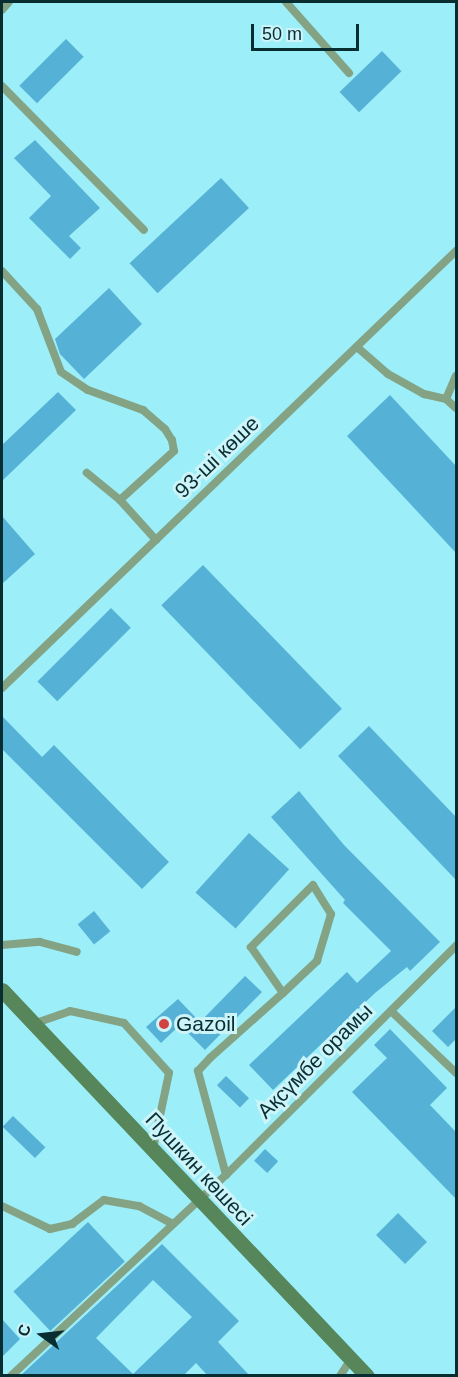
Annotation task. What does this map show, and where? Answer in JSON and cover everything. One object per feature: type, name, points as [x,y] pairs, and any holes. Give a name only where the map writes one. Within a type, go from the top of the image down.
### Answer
[{"type":"main road","name":"Пушкин көшесі","points":[[2,990],[198,1200],[368,1376]]},
{"type":"lane","points":[[2,10],[9,2]]},
{"type":"lane","points":[[286,2],[349,73]]},
{"type":"lane","points":[[2,86],[144,230]]},
{"type":"lane","name":"93-ші көше","points":[[2,688],[456,251]]},
{"type":"lane","points":[[2,271],[37,309],[61,372],[88,390],[143,410],[165,429],[172,440],[174,451],[120,500]]},
{"type":"lane","points":[[357,347],[388,374],[424,394],[446,399],[456,408]]},
{"type":"lane","points":[[446,399],[456,376]]},
{"type":"lane","points":[[87,473],[120,500],[156,540]]},
{"type":"lane","points":[[226,1175],[198,1071],[283,993],[317,961],[331,914],[313,885],[251,947],[283,993]]},
{"type":"lane","points":[[2,945],[40,942],[76,952]]},
{"type":"lane","name":"Ақсүмбе орамы","points":[[11,1376],[171,1222],[226,1175],[456,946]]},
{"type":"lane","points":[[33,1024],[70,1011],[124,1023],[169,1073],[152,1149]]},
{"type":"lane","points":[[391,1011],[456,1073]]},
{"type":"lane","points":[[2,1206],[50,1229],[72,1224],[104,1200],[139,1206],[171,1222]]},
{"type":"lane","points":[[340,1376],[351,1359]]},
{"type":"building","points":[[66,39],[84,57],[37,103],[19,86]]},
{"type":"building","points":[[382,51],[401,71],[359,112],[340,92]]},
{"type":"building","points":[[35,140],[100,208],[69,236],[81,248],[70,259],[29,218],[51,196],[14,158]]},
{"type":"building","points":[[221,178],[249,208],[158,293],[130,263]]},
{"type":"building","points":[[109,288],[142,324],[84,379],[60,354],[55,339]]},
{"type":"building","points":[[58,392],[76,410],[2,481],[2,445]]},
{"type":"building","points":[[390,395],[456,466],[456,553],[347,436]]},
{"type":"building","points":[[2,516],[35,554],[2,584]]},
{"type":"building","points":[[203,565],[342,709],[300,749],[161,605]]},
{"type":"building","points":[[111,608],[131,628],[57,701],[37,682]]},
{"type":"building","points":[[2,716],[42,757],[54,745],[169,862],[142,889],[2,749]]},
{"type":"building","points":[[369,726],[456,817],[456,880],[338,756]]},
{"type":"building","points":[[299,791],[344,845],[440,942],[410,971],[407,967],[375,993],[273,1090],[249,1065],[347,972],[357,983],[391,951],[343,903],[345,900],[271,817]]},
{"type":"building","points":[[249,833],[289,869],[236,929],[195,892]]},
{"type":"building","points":[[94,911],[110,931],[94,944],[78,924]]},
{"type":"building","points":[[245,976],[262,992],[205,1050],[180,1025],[161,1043],[146,1027],[178,999],[200,1022]]},
{"type":"building","points":[[456,1007],[456,1039],[448,1047],[432,1031]]},
{"type":"building","points":[[390,1029],[447,1088],[430,1105],[456,1132],[456,1199],[352,1092],[387,1058],[374,1045]]},
{"type":"building","points":[[226,1076],[249,1098],[240,1108],[217,1085]]},
{"type":"building","points":[[13,1116],[45,1147],[35,1158],[3,1127]]},
{"type":"building","points":[[265,1149],[278,1161],[267,1173],[254,1161]]},
{"type":"building","points":[[398,1213],[427,1242],[405,1264],[376,1235]]},
{"type":"building","points":[[88,1222],[125,1261],[50,1331],[13,1292]]},
{"type":"building","points":[[162,1244],[239,1321],[218,1342],[250,1376],[208,1376],[196,1363],[183,1376],[20,1376]],"holes":[[[153,1280],[192,1317],[133,1374],[96,1338]]]},
{"type":"building","points":[[2,1319],[20,1339],[2,1357]]},
{"type":"place","name":"Gazoil","points":[[164,1024]]}]
